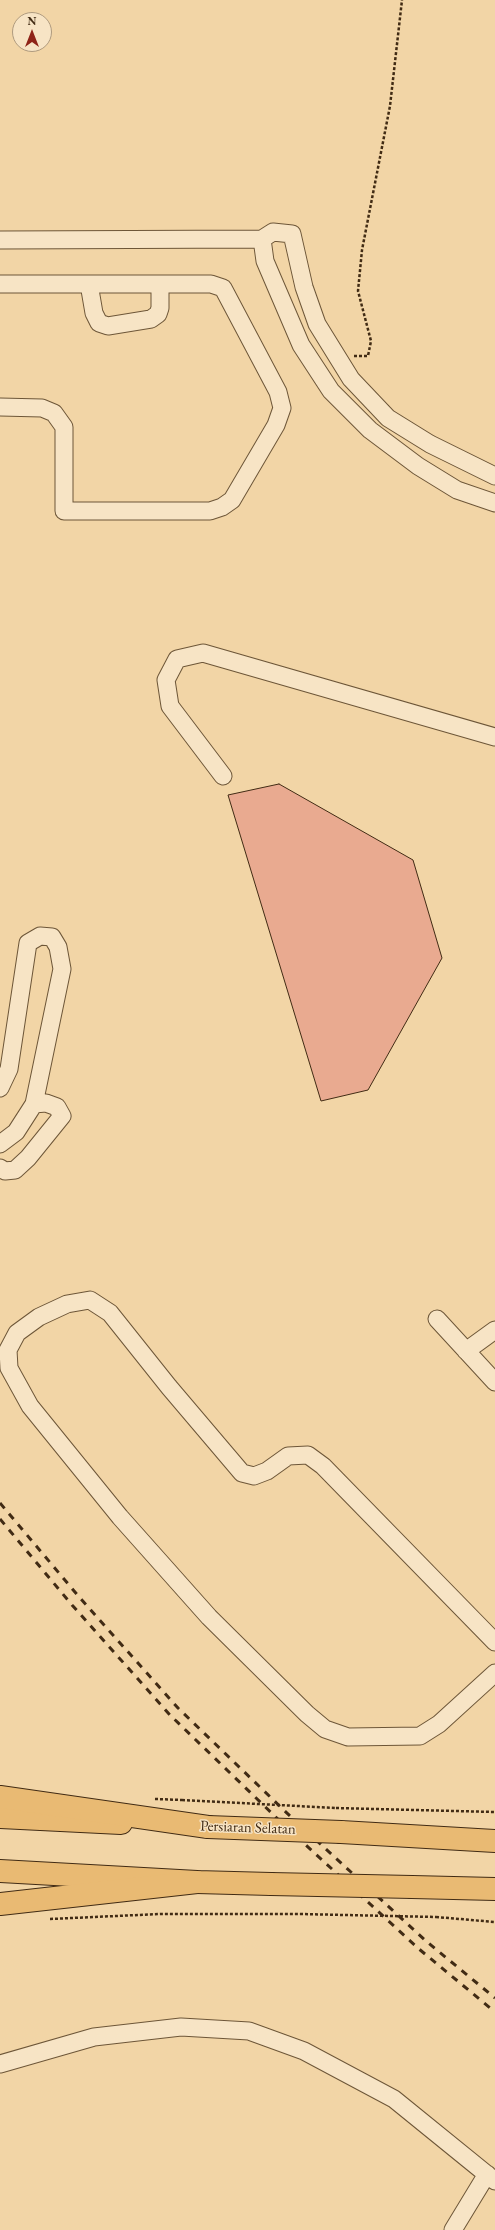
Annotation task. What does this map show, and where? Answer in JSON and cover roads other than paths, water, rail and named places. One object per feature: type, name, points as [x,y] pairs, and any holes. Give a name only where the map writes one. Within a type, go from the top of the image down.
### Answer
[{"type":"main road","points":[[0,1797],[208,1827]]},
{"type":"main road","name":"Persiaran Selatan","points":[[0,1817],[340,1832],[495,1841]]},
{"type":"main road","points":[[0,1871],[198,1882],[495,1889]]},
{"type":"main road","points":[[0,1904],[198,1882]]},
{"type":"street","points":[[0,240],[262,239],[273,232],[292,234],[310,302],[318,324],[351,379],[388,418],[430,444],[495,476]]},
{"type":"street","points":[[262,239],[265,261],[298,338],[331,391],[370,430],[418,466],[457,490],[495,503]]},
{"type":"street","points":[[0,284],[211,284],[223,288],[278,392],[282,408],[276,425],[232,500],[222,507],[210,511],[64,511],[64,428],[54,413],[42,408],[0,407]]},
{"type":"street","points":[[89,284],[94,313],[99,323],[108,326],[151,319],[158,314],[160,308],[160,284]]},
{"type":"street","points":[[223,776],[170,706],[166,680],[177,659],[203,653],[495,737]]},
{"type":"street","points":[[0,1088],[9,1069],[28,943],[40,936],[52,937],[58,947],[62,969],[34,1104],[16,1132],[0,1144]]},
{"type":"street","points":[[0,1168],[5,1171],[15,1170],[28,1158],[62,1116],[57,1107],[46,1103],[34,1104]]},
{"type":"street","points":[[495,1642],[323,1466],[308,1455],[288,1456],[267,1471],[254,1476],[242,1473],[110,1313],[90,1300],[67,1304],[39,1317],[17,1333],[8,1350],[9,1368],[30,1406],[120,1517],[209,1618],[307,1714],[326,1729],[348,1737],[420,1736],[439,1724],[495,1674]]},
{"type":"street","points":[[437,1319],[495,1382]]},
{"type":"street","points":[[466,1351],[495,1330]]},
{"type":"street","points":[[0,2064],[94,2037],[181,2027],[249,2031],[304,2051],[394,2099],[491,2178],[453,2230]]},
{"type":"railway","points":[[0,1503],[80,1598],[178,1708],[290,1816],[426,1941],[495,1998]]},
{"type":"railway","points":[[0,1519],[72,1605],[170,1715],[283,1824],[419,1949],[495,2012]]}]
